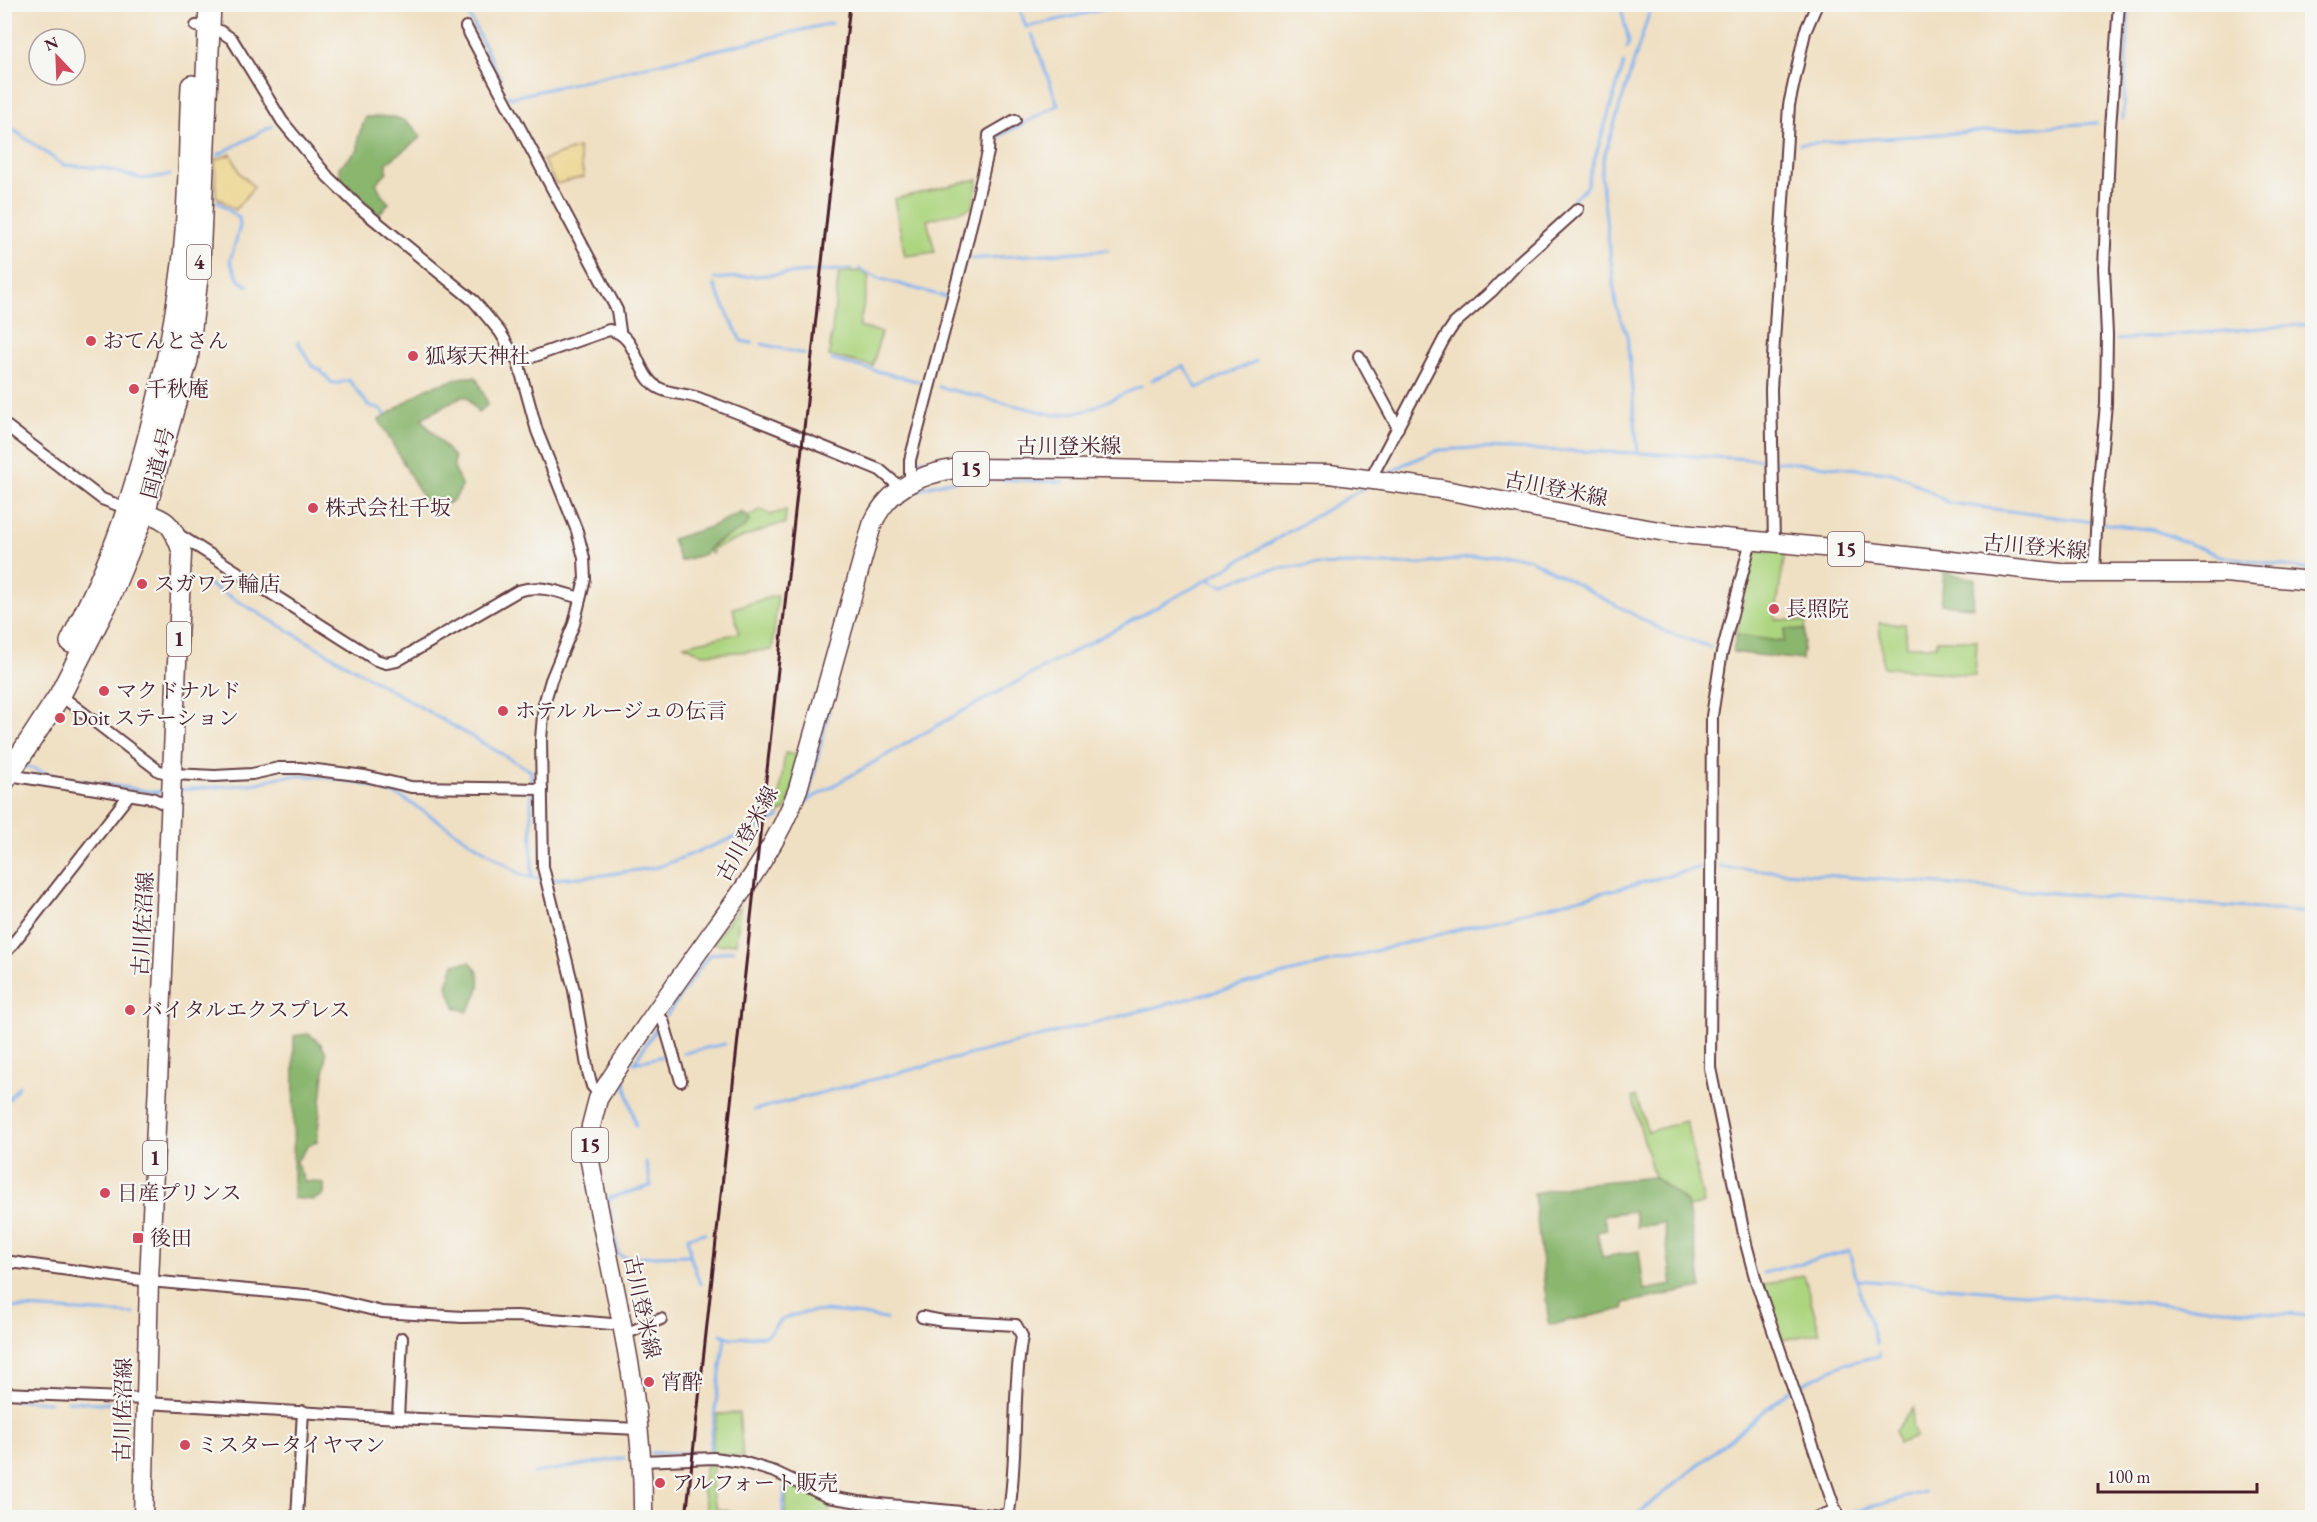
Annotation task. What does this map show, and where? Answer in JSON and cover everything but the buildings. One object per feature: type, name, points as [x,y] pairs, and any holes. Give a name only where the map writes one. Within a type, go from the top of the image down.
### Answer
[{"type":"highway","name":"国道4号","points":[[10,765],[60,695],[106,605],[187,360],[200,251],[203,27],[197,4]]},
{"type":"highway","name":"国道4号","points":[[203,27],[210,4]]},
{"type":"highway","name":"国道4号","points":[[10,765],[136,511]]},
{"type":"main road","name":"古川登米線","points":[[643,1518],[642,1461],[635,1391],[589,1155],[591,1126],[600,1095],[742,892],[783,826],[797,792],[872,525],[878,511],[905,485],[931,473],[958,468],[1329,474],[1440,489],[1613,524],[1671,533],[1843,549],[1995,567],[2094,574],[2225,573],[2313,581]]},
{"type":"main road","points":[[136,511],[168,523],[176,533]]},
{"type":"main road","name":"古川佐沼線","points":[[143,1518],[149,1281],[182,585],[182,553],[176,533]]},
{"type":"street","points":[[1774,543],[1771,389],[1789,105],[1805,32],[1817,4]]},
{"type":"street","points":[[2094,574],[2106,404],[2108,334],[2104,268],[2110,128],[2119,4]]},
{"type":"street","points":[[203,27],[220,31],[232,39],[282,122],[328,177],[360,208],[474,301],[500,332],[518,362],[537,431],[577,531],[584,558],[585,579],[574,624],[551,680],[544,704],[540,789],[544,874],[574,990],[588,1072],[592,1086],[600,1095]]},
{"type":"street","points":[[466,27],[616,310],[620,331],[649,380],[658,388],[699,398],[880,470],[905,485],[909,460],[964,255],[988,152],[989,135],[1015,120]]},
{"type":"street","points":[[1377,479],[1398,428],[1444,339],[1455,324],[1492,291],[1518,262],[1578,209]]},
{"type":"street","points":[[518,362],[609,330],[620,331]]},
{"type":"street","points":[[1359,356],[1398,428]]},
{"type":"street","points":[[4,424],[102,499],[136,511]]},
{"type":"street","points":[[176,533],[376,660],[386,663],[397,661],[518,591],[544,588],[580,598]]},
{"type":"street","points":[[1750,540],[1721,657],[1712,716],[1710,1068],[1746,1244],[1756,1281],[1837,1513],[1815,1518]]},
{"type":"street","points":[[60,695],[159,771],[172,791]]},
{"type":"street","points":[[10,765],[129,795],[152,798],[215,776],[252,774],[279,768],[300,768],[365,776],[411,787],[540,789]]},
{"type":"street","points":[[4,955],[129,795]]},
{"type":"street","points":[[656,1014],[663,1020],[681,1081]]},
{"type":"street","points":[[4,1261],[149,1281],[316,1296],[382,1311],[462,1317],[517,1316],[624,1330],[661,1319]]},
{"type":"street","points":[[642,1461],[714,1458],[742,1462],[775,1472],[828,1497],[1002,1516],[1009,1512],[1014,1480],[1015,1390],[1022,1336],[1020,1330],[1016,1325],[943,1321],[922,1317]]},
{"type":"street","points":[[398,1418],[402,1338]]},
{"type":"street","points":[[4,1393],[398,1418],[639,1429]]},
{"type":"street","points":[[297,1518],[303,1411]]},
{"type":"green space","points":[[383,116],[404,120],[421,137],[387,163],[387,172],[376,183],[389,203],[378,215],[342,180],[339,167],[358,150],[358,137],[366,117]]},
{"type":"green space","points":[[978,179],[972,208],[927,220],[935,252],[905,256],[894,199]]},
{"type":"green space","points":[[861,271],[869,277],[859,327],[881,332],[873,366],[829,356],[839,273]]},
{"type":"green space","points":[[464,377],[476,377],[488,404],[478,413],[468,398],[462,396],[421,419],[454,457],[454,468],[462,487],[454,500],[431,512],[379,420],[427,388]]},
{"type":"green space","points":[[761,509],[770,515],[786,510],[785,524],[776,525],[714,548],[712,554],[708,551],[712,546],[740,529],[750,521],[747,517]]},
{"type":"green space","points":[[742,512],[750,520],[743,529],[714,543],[705,554],[680,561],[672,539],[710,527]]},
{"type":"green space","points":[[1758,551],[1785,552],[1775,619],[1806,622],[1805,630],[1785,630],[1784,642],[1736,635],[1752,555]]},
{"type":"green space","points":[[1944,572],[1975,579],[1973,607],[1941,604]]},
{"type":"green space","points":[[778,595],[772,650],[703,654],[684,645],[739,633],[733,608]]},
{"type":"green space","points":[[1879,623],[1905,624],[1907,646],[1936,646],[1937,640],[1977,640],[1975,676],[1883,667]]},
{"type":"green space","points":[[1785,629],[1805,630],[1802,660],[1733,652],[1736,635],[1784,642]]},
{"type":"green space","points":[[785,753],[802,756],[786,810],[777,814]]},
{"type":"green space","points":[[740,906],[736,943],[719,945],[713,942]]},
{"type":"green space","points":[[470,962],[478,974],[479,987],[475,1000],[467,1012],[455,1007],[447,985],[454,964]]},
{"type":"green space","points":[[309,1034],[320,1043],[326,1053],[317,1141],[308,1146],[296,1162],[305,1182],[314,1181],[324,1184],[324,1195],[313,1200],[293,1198],[294,1036]]},
{"type":"green space","points":[[1636,1096],[1648,1132],[1686,1121],[1704,1204],[1688,1208],[1687,1203],[1654,1177],[1632,1098]]},
{"type":"green space","points":[[1654,1177],[1687,1203],[1702,1288],[1624,1303],[1624,1309],[1549,1325],[1534,1193],[1578,1184]],"holes":[[[1634,1211],[1637,1227],[1664,1223],[1672,1285],[1644,1290],[1639,1251],[1602,1257],[1597,1232],[1607,1230],[1603,1215]]]},
{"type":"green space","points":[[1804,1275],[1820,1333],[1782,1340],[1762,1285]]},
{"type":"green space","points":[[1913,1408],[1912,1426],[1916,1437],[1899,1443],[1895,1431]]},
{"type":"green space","points":[[739,1413],[743,1457],[711,1453],[717,1414]]},
{"type":"green space","points":[[706,1464],[714,1465],[711,1487],[717,1509],[737,1512],[737,1517],[708,1517],[702,1488]]},
{"type":"green space","points":[[787,1481],[831,1502],[828,1517],[785,1518]]},
{"type":"sand","points":[[578,148],[584,177],[556,184],[543,160]]},
{"type":"sand","points":[[231,154],[240,173],[254,187],[235,210],[216,196],[215,160]]},
{"type":"waterway","points":[[464,4],[501,81]]},
{"type":"waterway","points":[[1018,4],[1026,27],[1127,4]]},
{"type":"waterway","points":[[1620,4],[1629,42],[1627,48]]},
{"type":"waterway","points":[[1638,453],[1627,335],[1616,306],[1601,175],[1603,160],[1652,4]]},
{"type":"waterway","points":[[2123,118],[2129,4]]},
{"type":"waterway","points":[[508,95],[509,98],[832,23]]},
{"type":"waterway","points":[[990,179],[998,137],[1058,105],[1032,34]]},
{"type":"waterway","points":[[1573,200],[1586,187],[1624,63]]},
{"type":"waterway","points":[[4,123],[63,165],[103,168],[142,179],[170,175]]},
{"type":"waterway","points":[[1800,144],[2096,123]]},
{"type":"waterway","points":[[218,155],[272,126]]},
{"type":"waterway","points":[[217,201],[239,218],[240,226],[230,261],[239,280],[248,286]]},
{"type":"waterway","points":[[970,259],[1108,250]]},
{"type":"waterway","points":[[714,279],[851,269]]},
{"type":"waterway","points":[[859,269],[878,278],[949,298]]},
{"type":"waterway","points":[[714,285],[741,341],[752,343]]},
{"type":"waterway","points":[[2117,340],[2312,324]]},
{"type":"waterway","points":[[298,342],[312,366],[320,370],[332,383],[349,380],[368,405],[381,409],[385,414]]},
{"type":"waterway","points":[[762,344],[804,354]]},
{"type":"waterway","points":[[832,360],[925,383]]},
{"type":"waterway","points":[[1152,380],[1184,366],[1197,388],[1256,361]]},
{"type":"waterway","points":[[939,387],[1055,415],[1085,411],[1141,386]]},
{"type":"waterway","points":[[1386,475],[1405,464],[1439,450],[1475,448],[1769,460]]},
{"type":"waterway","points":[[920,460],[954,460]]},
{"type":"waterway","points":[[1776,461],[1888,472],[1906,478],[1949,503],[2154,530],[2221,556],[2312,570]]},
{"type":"waterway","points":[[918,491],[950,481],[1009,479],[1064,482]]},
{"type":"waterway","points":[[800,805],[959,713],[1196,586],[1367,486]]},
{"type":"waterway","points":[[894,507],[910,495]]},
{"type":"waterway","points":[[1208,579],[1222,586],[1243,577],[1291,567],[1417,564],[1487,555],[1516,556],[1530,559],[1666,632],[1711,647]]},
{"type":"waterway","points":[[203,581],[531,771],[531,786]]},
{"type":"waterway","points":[[807,802],[829,710]]},
{"type":"waterway","points":[[23,765],[59,778]]},
{"type":"waterway","points":[[179,790],[258,783],[277,777],[294,776],[326,777],[359,783],[403,798],[522,875],[555,879],[658,867],[749,832],[779,817]]},
{"type":"waterway","points":[[69,779],[154,792],[166,791]]},
{"type":"waterway","points":[[531,792],[532,878]]},
{"type":"waterway","points":[[754,1110],[1702,867]]},
{"type":"waterway","points":[[1720,867],[2312,913]]},
{"type":"waterway","points":[[667,1015],[709,955],[734,950]]},
{"type":"waterway","points":[[659,1024],[634,1063],[668,1055]]},
{"type":"waterway","points":[[683,1053],[725,1044]]},
{"type":"waterway","points":[[623,1076],[636,1126]]},
{"type":"waterway","points":[[4,1105],[19,1086]]},
{"type":"waterway","points":[[610,1201],[609,1198],[651,1186],[646,1162]]},
{"type":"waterway","points":[[610,1208],[612,1220]]},
{"type":"waterway","points":[[613,1227],[618,1254],[624,1257],[690,1255]]},
{"type":"waterway","points":[[700,1284],[690,1255],[688,1237],[705,1233]]},
{"type":"waterway","points":[[1763,1273],[1849,1251],[1857,1280]]},
{"type":"waterway","points":[[46,1273],[84,1277]]},
{"type":"waterway","points":[[1876,1344],[1857,1280],[2312,1316]]},
{"type":"waterway","points":[[4,1307],[134,1314]]},
{"type":"waterway","points":[[721,1334],[731,1338],[765,1336],[782,1320],[806,1312],[847,1313],[886,1319]]},
{"type":"waterway","points":[[709,1454],[725,1337]]},
{"type":"waterway","points":[[1796,1387],[1844,1364],[1879,1356],[1879,1353]]},
{"type":"waterway","points":[[1633,1518],[1790,1390]]},
{"type":"waterway","points":[[4,1399],[50,1402]]},
{"type":"waterway","points":[[68,1401],[129,1405]]},
{"type":"waterway","points":[[652,1453],[699,1453]]},
{"type":"waterway","points":[[534,1473],[624,1458]]},
{"type":"waterway","points":[[782,1518],[785,1486]]},
{"type":"waterway","points":[[1832,1518],[1924,1492]]},
{"type":"railway","points":[[686,1518],[850,4]]},
{"type":"place","name":"おてんとさん","points":[[91,341]]},
{"type":"place","name":"狐塚天神社","points":[[413,356]]},
{"type":"place","name":"千秋庵","points":[[134,389]]},
{"type":"place","name":"株式会社千坂","points":[[313,508]]},
{"type":"place","name":"スガワラ輪店","points":[[142,584]]},
{"type":"place","name":"長照院","points":[[1774,609]]},
{"type":"place","name":"マクドナルド","points":[[104,691]]},
{"type":"place","name":"ホテル ルージュの伝言","points":[[503,711]]},
{"type":"place","name":"Doit ステーション","points":[[60,718]]},
{"type":"place","name":"バイタルエクスプレス","points":[[130,1010]]},
{"type":"place","name":"日産プリンス","points":[[105,1193]]},
{"type":"place","name":"後田","points":[[138,1238]]},
{"type":"place","name":"宵酔","points":[[649,1382]]},
{"type":"place","name":"ミスタータイヤマン","points":[[185,1445]]},
{"type":"place","name":"アルフォート販売","points":[[660,1483]]}]
